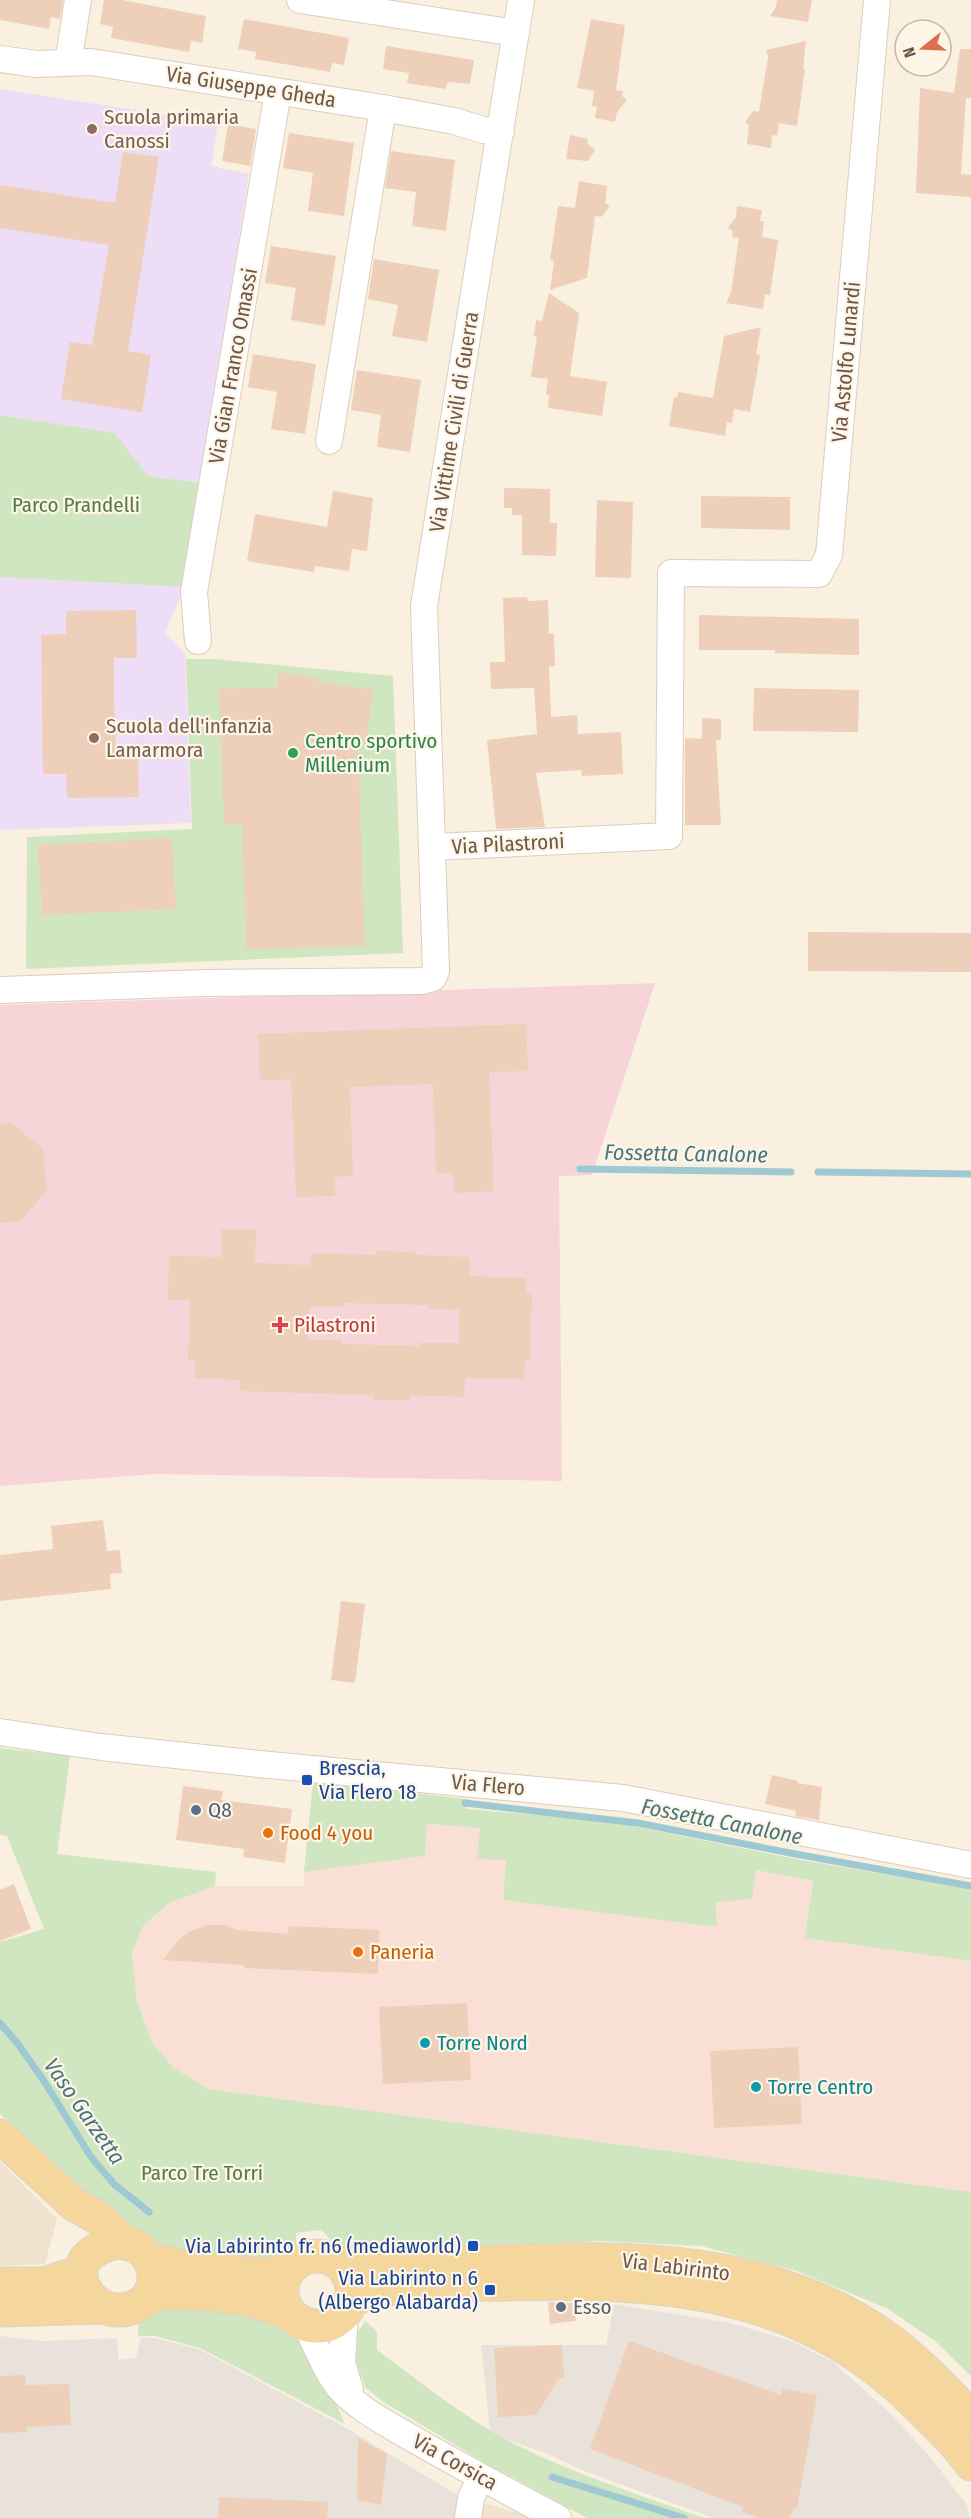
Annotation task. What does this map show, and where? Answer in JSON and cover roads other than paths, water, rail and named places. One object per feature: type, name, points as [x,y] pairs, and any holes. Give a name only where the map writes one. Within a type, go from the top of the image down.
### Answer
[{"type":"main road","points":[[0,2136],[75,2205],[99,2218],[138,2251],[155,2278],[150,2295],[142,2303],[130,2308],[120,2310],[100,2307],[0,2310]]},
{"type":"main road","points":[[75,2205],[86,2263],[83,2282],[89,2296],[100,2307]]},
{"type":"main road","points":[[0,2284],[44,2283],[86,2263],[112,2243],[190,2269],[267,2275],[288,2270],[297,2261],[313,2255],[326,2256],[337,2261],[350,2278],[348,2306],[335,2321],[324,2325],[298,2319],[252,2300],[203,2293],[150,2295]]},
{"type":"main road","name":"Via Labirinto","points":[[337,2261],[363,2267],[568,2259],[639,2260],[674,2262],[742,2275],[799,2292],[866,2325],[907,2354],[971,2417]]},
{"type":"main road","name":"Via Corsica","points":[[288,2270],[281,2292],[284,2303],[298,2319]]},
{"type":"main road","name":"Via Labirinto","points":[[348,2306],[374,2291],[420,2286],[608,2283],[679,2290],[749,2305],[830,2337],[873,2365],[944,2432],[971,2464]]},
{"type":"street","points":[[68,63],[78,0]]},
{"type":"street","points":[[300,0],[516,33]]},
{"type":"street","name":"Via Vittime Civili di Guerra","points":[[433,847],[424,606],[521,0]]},
{"type":"street","name":"Via Astolfo Lunardi","points":[[671,573],[819,574],[829,555],[877,0]]},
{"type":"street","name":"Via Giuseppe Gheda","points":[[0,59],[37,64],[91,62],[383,108],[454,121],[483,130],[501,131]]},
{"type":"street","name":"Via Gian Franco Omassi","points":[[198,641],[194,592],[278,92]]},
{"type":"street","points":[[329,441],[383,108]]},
{"type":"street","name":"Via Pilastroni","points":[[0,990],[205,983],[422,981],[432,978],[436,971],[433,847],[669,836],[671,573]]},
{"type":"street","name":"Via Flero","points":[[0,1732],[101,1747],[623,1798],[971,1865]]},
{"type":"street","points":[[348,2306],[342,2363],[345,2380],[354,2401]]},
{"type":"street","name":"Via Corsica","points":[[298,2319],[339,2386],[354,2401],[378,2418],[480,2478],[558,2518]]},
{"type":"street","points":[[468,2518],[471,2498],[480,2478]]},
{"type":"waterway","name":"Fossetta Canalone","points":[[580,1169],[791,1172]]},
{"type":"waterway","name":"Fossetta Canalone","points":[[818,1172],[971,1174]]},
{"type":"waterway","name":"Fossetta Canalone","points":[[465,1803],[638,1823],[971,1886]]},
{"type":"waterway","name":"Vaso Garzetta","points":[[0,2023],[44,2081],[91,2157],[114,2184],[149,2212]]},
{"type":"waterway","name":"Vaso Garzetta","points":[[552,2477],[684,2518]]},
{"type":"place","name":"Scuola primaria Canossi","points":[[92,129]]},
{"type":"place","name":"Scuola dell'infanzia Lamarmora","points":[[94,738]]},
{"type":"place","name":"Centro sportivo Millenium","points":[[293,753]]},
{"type":"place","name":"Pilastroni","points":[[280,1325]]},
{"type":"place","name":"Brescia, Via Flero 18","points":[[307,1780]]},
{"type":"place","name":"Q8","points":[[196,1810]]},
{"type":"place","name":"Food 4 you","points":[[268,1833]]},
{"type":"place","name":"Paneria","points":[[358,1952]]},
{"type":"place","name":"Torre Nord","points":[[425,2043]]},
{"type":"place","name":"Torre Centro","points":[[756,2087]]},
{"type":"place","name":"Via Labirinto fr. n6 (mediaworld)","points":[[473,2246]]},
{"type":"place","name":"Via Labirinto n 6 (Albergo Alabarda)","points":[[490,2290]]},
{"type":"place","name":"Esso","points":[[561,2307]]},
{"type":"park label","name":"Parco Prandelli","points":[[76,505]]},
{"type":"park label","name":"Parco Tre Torri","points":[[202,2173]]}]
